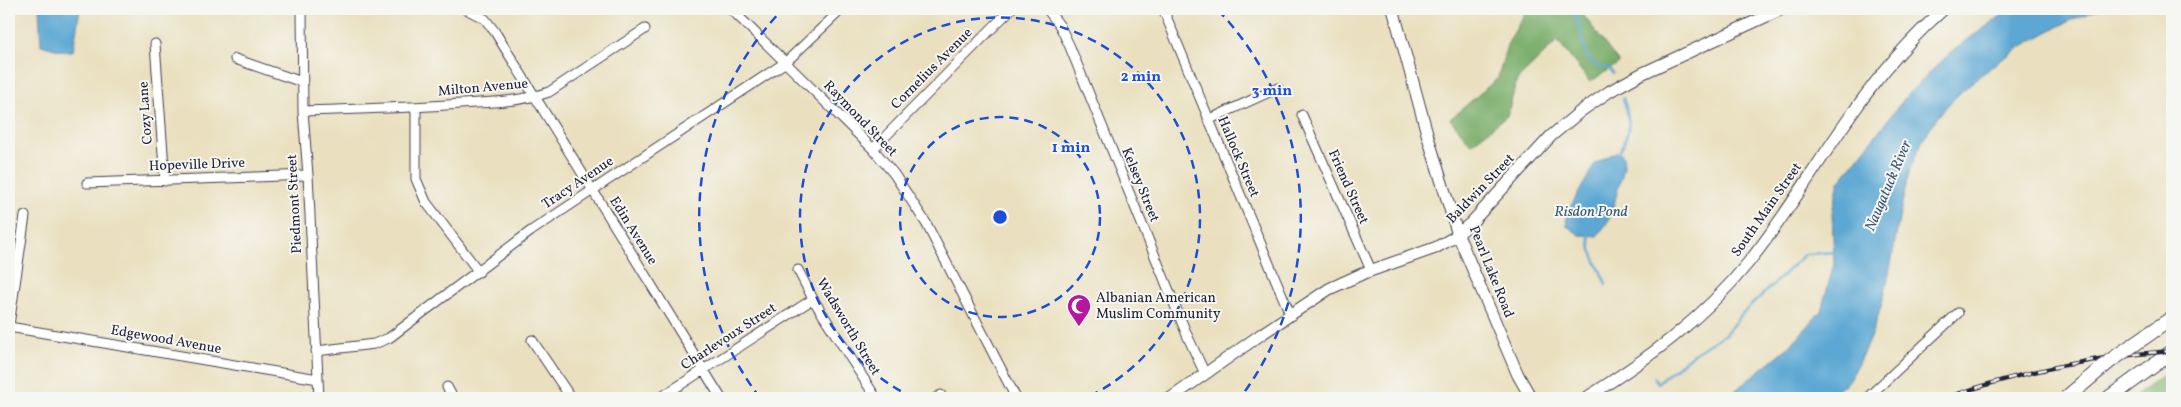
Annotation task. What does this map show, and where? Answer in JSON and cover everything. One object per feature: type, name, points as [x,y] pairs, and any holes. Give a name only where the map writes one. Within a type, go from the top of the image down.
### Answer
[{"type":"highway","points":[[2066,398],[2110,361],[2172,318]]},
{"type":"highway","points":[[2108,398],[2172,352]]},
{"type":"main road","name":"Pearl Lake Road","points":[[1393,9],[1428,137],[1458,234],[1518,375],[1531,398]]},
{"type":"main road","name":"Baldwin Street","points":[[1171,398],[1290,314],[1329,289],[1371,270],[1435,248],[1458,234],[1471,224],[1552,136],[1591,104],[1641,74],[1782,9]]},
{"type":"main road","name":"South Main Street","points":[[1586,398],[1682,331],[1729,286],[1763,244],[1876,81],[1909,42],[1944,9]]},
{"type":"street","name":"Piedmont Street","points":[[302,9],[303,111],[308,175],[318,398]]},
{"type":"street","name":"Edin Avenue","points":[[466,9],[485,19],[495,32],[721,398]]},
{"type":"street","name":"Raymond Street","points":[[731,9],[873,149],[903,188],[926,223],[1016,398]]},
{"type":"street","name":"Tracy Avenue","points":[[316,351],[374,344],[389,338],[531,231],[786,62],[842,9]]},
{"type":"street","name":"Cornelius Avenue","points":[[873,149],[1011,9]]},
{"type":"street","name":"Kelsey Street","points":[[1047,9],[1060,26],[1073,54],[1179,318],[1205,374]]},
{"type":"street","name":"Hallock Street","points":[[1163,9],[1290,314]]},
{"type":"street","name":"Milton Avenue","points":[[303,111],[416,108],[513,101],[536,97],[549,92],[645,29]]},
{"type":"street","name":"Cozy Lane","points":[[155,44],[164,180]]},
{"type":"street","points":[[235,59],[302,82]]},
{"type":"street","points":[[1208,120],[1278,88]]},
{"type":"street","points":[[416,108],[416,179],[426,202],[479,272]]},
{"type":"street","name":"Friend Street","points":[[1302,115],[1371,270]]},
{"type":"street","name":"Hopeville Drive","points":[[87,183],[308,175]]},
{"type":"street","points":[[9,326],[25,216]]},
{"type":"street","name":"Wadsworth Street","points":[[798,270],[813,299],[876,398]]},
{"type":"street","name":"Charlevoux Street","points":[[660,398],[813,299]]},
{"type":"street","points":[[1867,398],[1958,313]]},
{"type":"street","name":"Edgewood Avenue","points":[[9,326],[318,379]]},
{"type":"street","points":[[532,340],[571,398]]},
{"type":"street","points":[[447,387],[453,398]]},
{"type":"green space","points":[[1527,9],[1579,9],[1619,63],[1590,82],[1557,41],[1517,80],[1507,116],[1471,144],[1450,119],[1498,78],[1507,45]]},
{"type":"green space","points":[[2172,368],[2172,398],[2133,398]]},
{"type":"water","points":[[39,9],[80,9],[73,51],[62,51],[41,45]]},
{"type":"water","name":"Naugatuck River","points":[[2011,9],[2100,9],[2036,38],[1992,66],[1955,98],[1934,122],[1919,148],[1908,176],[1889,273],[1871,336],[1855,370],[1846,383],[1829,398],[1726,398],[1791,345],[1821,311],[1834,264],[1832,212],[1839,182],[1908,94],[1953,50]]},
{"type":"water","name":"Risdon Pond","points":[[1616,152],[1622,154],[1624,167],[1609,219],[1597,236],[1580,235],[1567,226],[1566,214],[1596,163]]},
{"type":"waterway","points":[[1570,9],[1576,16],[1583,45],[1591,62],[1598,67],[1610,69],[1613,73]]},
{"type":"waterway","points":[[1620,156],[1619,153],[1628,132],[1628,120],[1623,98]]},
{"type":"waterway","points":[[1589,234],[1591,250],[1606,284]]},
{"type":"waterway","points":[[1654,377],[1657,383],[1692,355],[1725,334],[1743,313],[1805,254],[1837,252]]},
{"type":"railway","points":[[1946,398],[2001,380],[2086,361],[2172,351]]},
{"type":"place","name":"Albanian American Muslim Community","points":[[1079,327]]}]
